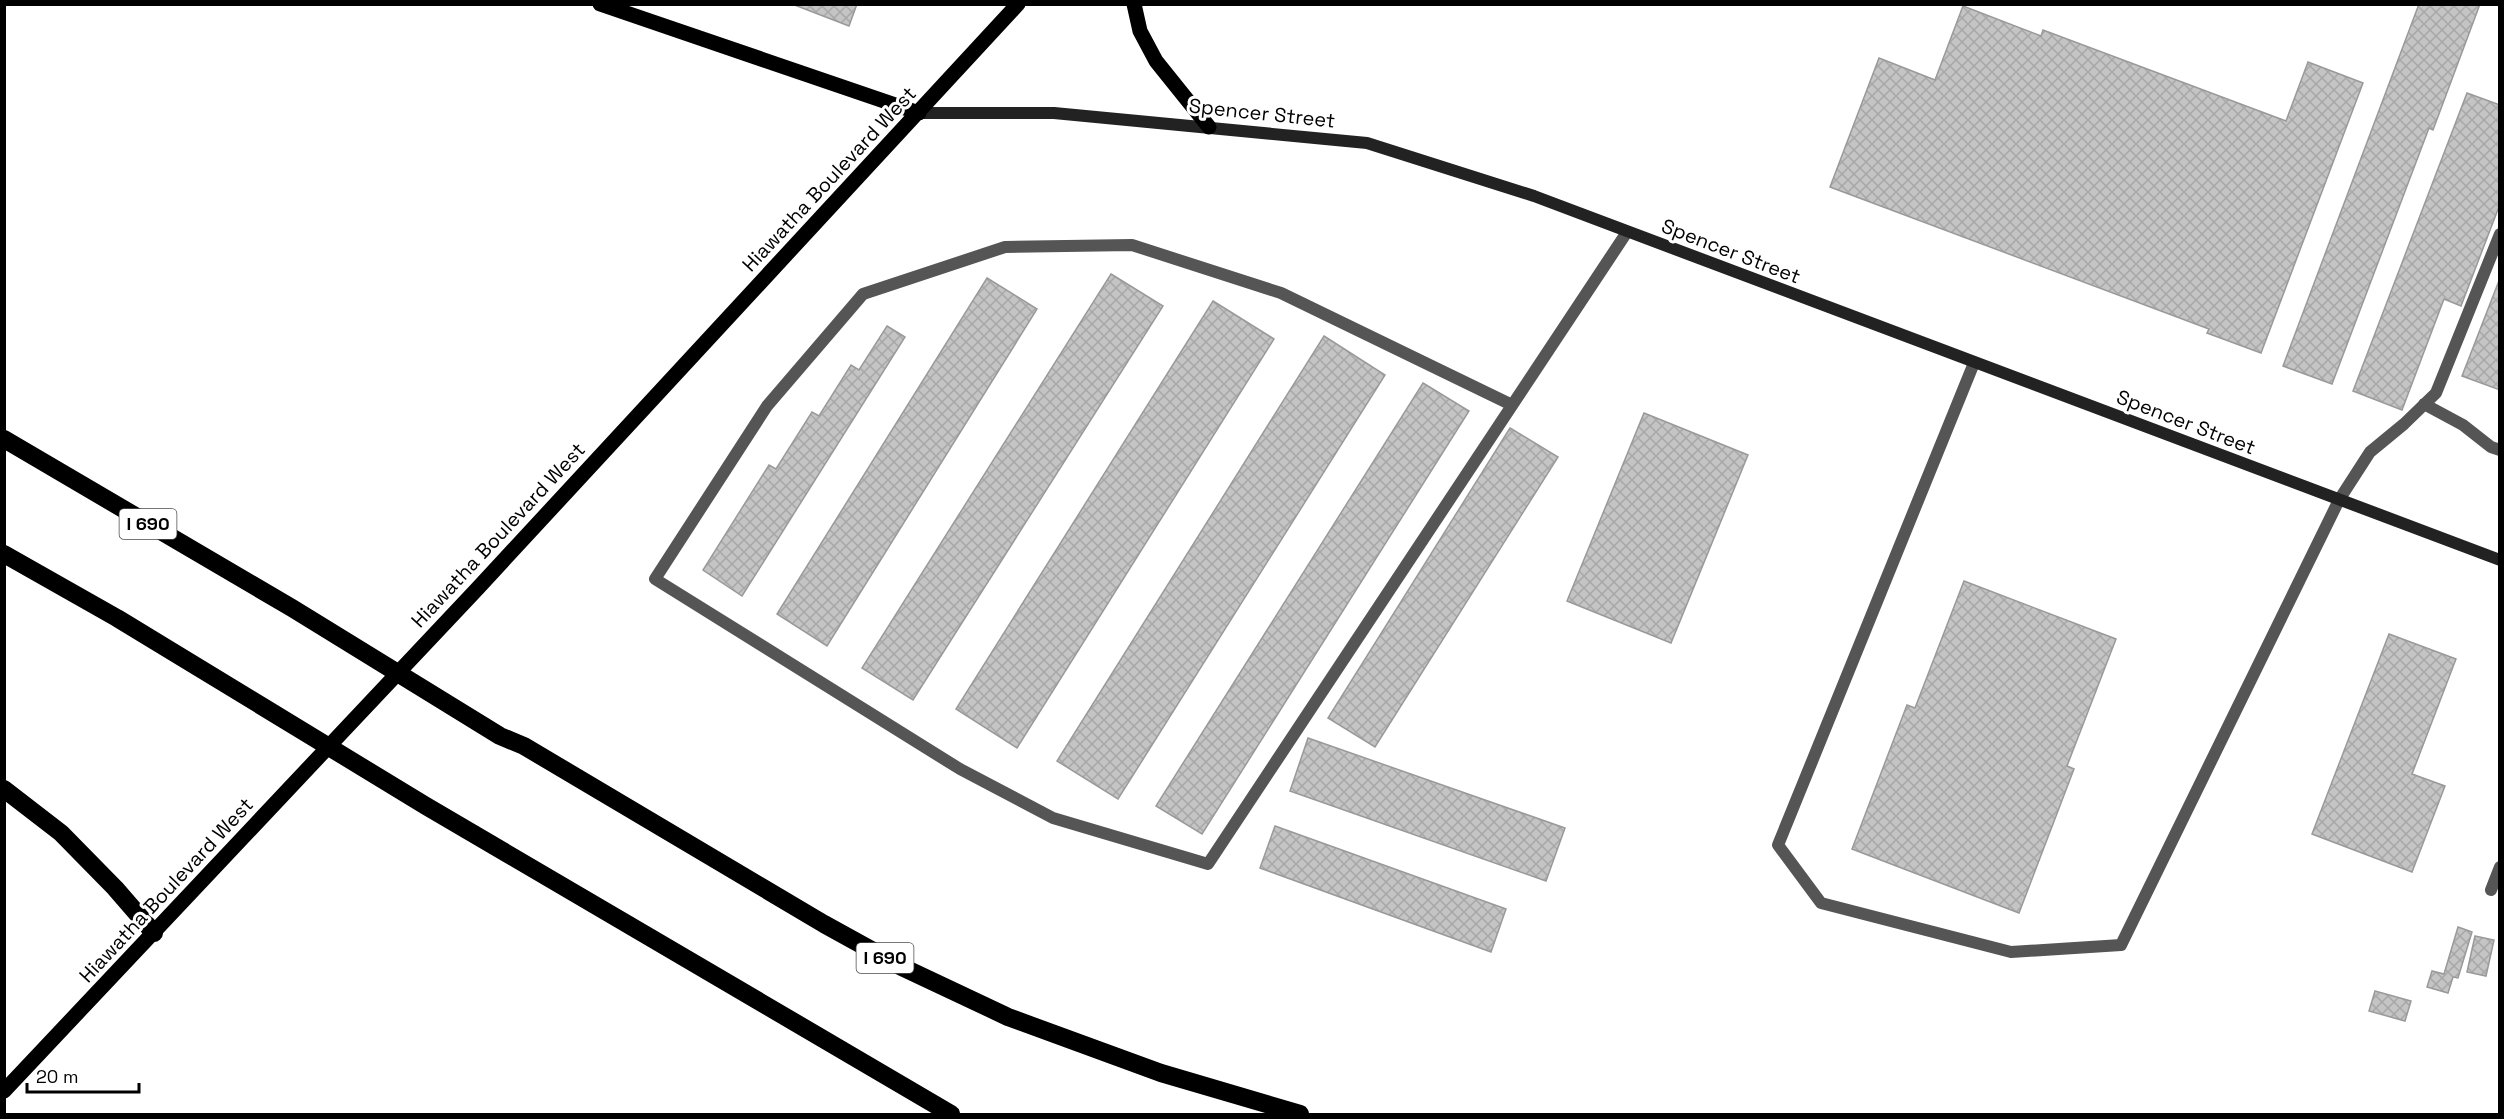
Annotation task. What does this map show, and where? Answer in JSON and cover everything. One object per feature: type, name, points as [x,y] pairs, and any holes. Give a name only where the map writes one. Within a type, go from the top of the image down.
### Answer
[{"type":"highway","name":"I 690","points":[[4,439],[292,608],[500,736],[524,746],[824,924],[902,967],[1008,1017],[1161,1073],[1300,1114]]},
{"type":"highway","points":[[4,554],[226,684],[426,806],[951,1114]]},
{"type":"highway","points":[[4,789],[61,833],[115,888],[154,933]]},
{"type":"main road","points":[[600,4],[919,113]]},
{"type":"main road","name":"Hiawatha Boulevard West","points":[[4,1091],[478,588],[1018,4]]},
{"type":"main road","points":[[1134,4],[1140,31],[1156,61],[1209,127]]},
{"type":"main road","name":"Spencer Street","points":[[919,113],[1054,113],[1367,143],[1534,196],[2499,560]]},
{"type":"lane","points":[[1512,405],[1281,292],[1132,245],[1005,247],[863,294],[767,406],[655,579],[960,769],[1053,818],[1208,864],[1627,232]]},
{"type":"lane","points":[[1974,363],[1778,845],[1821,903],[2011,952],[2121,945],[2339,500],[2370,452],[2436,393],[2499,234]]},
{"type":"lane","points":[[2424,404],[2463,425],[2491,447],[2499,450]]},
{"type":"lane","points":[[2492,890],[2499,867]]},
{"type":"building","points":[[792,4],[857,4],[849,26]]},
{"type":"building","points":[[2419,4],[2480,4],[2433,130],[2429,128],[2332,384],[2283,366]]},
{"type":"building","points":[[1963,6],[2041,36],[2043,30],[2286,121],[2308,62],[2363,83],[2261,353],[2207,333],[2209,329],[1830,187],[1879,58],[1935,80]]},
{"type":"building","points":[[2467,93],[2500,105],[2500,204],[2461,306],[2444,299],[2402,410],[2353,391]]},
{"type":"building","points":[[1111,274],[1163,306],[913,700],[862,668]]},
{"type":"building","points":[[987,278],[1037,309],[827,646],[777,614]]},
{"type":"building","points":[[2500,278],[2500,390],[2462,376]]},
{"type":"building","points":[[1213,301],[1274,339],[1017,748],[956,709]]},
{"type":"building","points":[[887,326],[905,337],[742,596],[703,570],[769,465],[776,469],[812,412],[819,416],[851,365],[859,370]]},
{"type":"building","points":[[1324,336],[1385,375],[1118,799],[1057,761]]},
{"type":"building","points":[[1423,383],[1469,411],[1202,834],[1156,806]]},
{"type":"building","points":[[1644,413],[1748,455],[1671,643],[1567,601]]},
{"type":"building","points":[[1510,428],[1558,457],[1375,747],[1328,718]]},
{"type":"building","points":[[1964,581],[2116,639],[2067,766],[2074,769],[2019,913],[1852,849],[1907,705],[1915,708]]},
{"type":"building","points":[[2389,634],[2456,659],[2412,774],[2445,786],[2412,872],[2312,834]]},
{"type":"building","points":[[1308,738],[1565,828],[1546,881],[1290,791]]},
{"type":"building","points":[[1275,826],[1506,909],[1491,952],[1260,868]]},
{"type":"building","points":[[2458,927],[2472,932],[2458,978],[2453,977],[2448,993],[2427,987],[2432,971],[2444,974]]},
{"type":"building","points":[[2475,936],[2494,940],[2486,976],[2467,972]]},
{"type":"building","points":[[2375,991],[2411,1001],[2405,1021],[2369,1011]]}]
